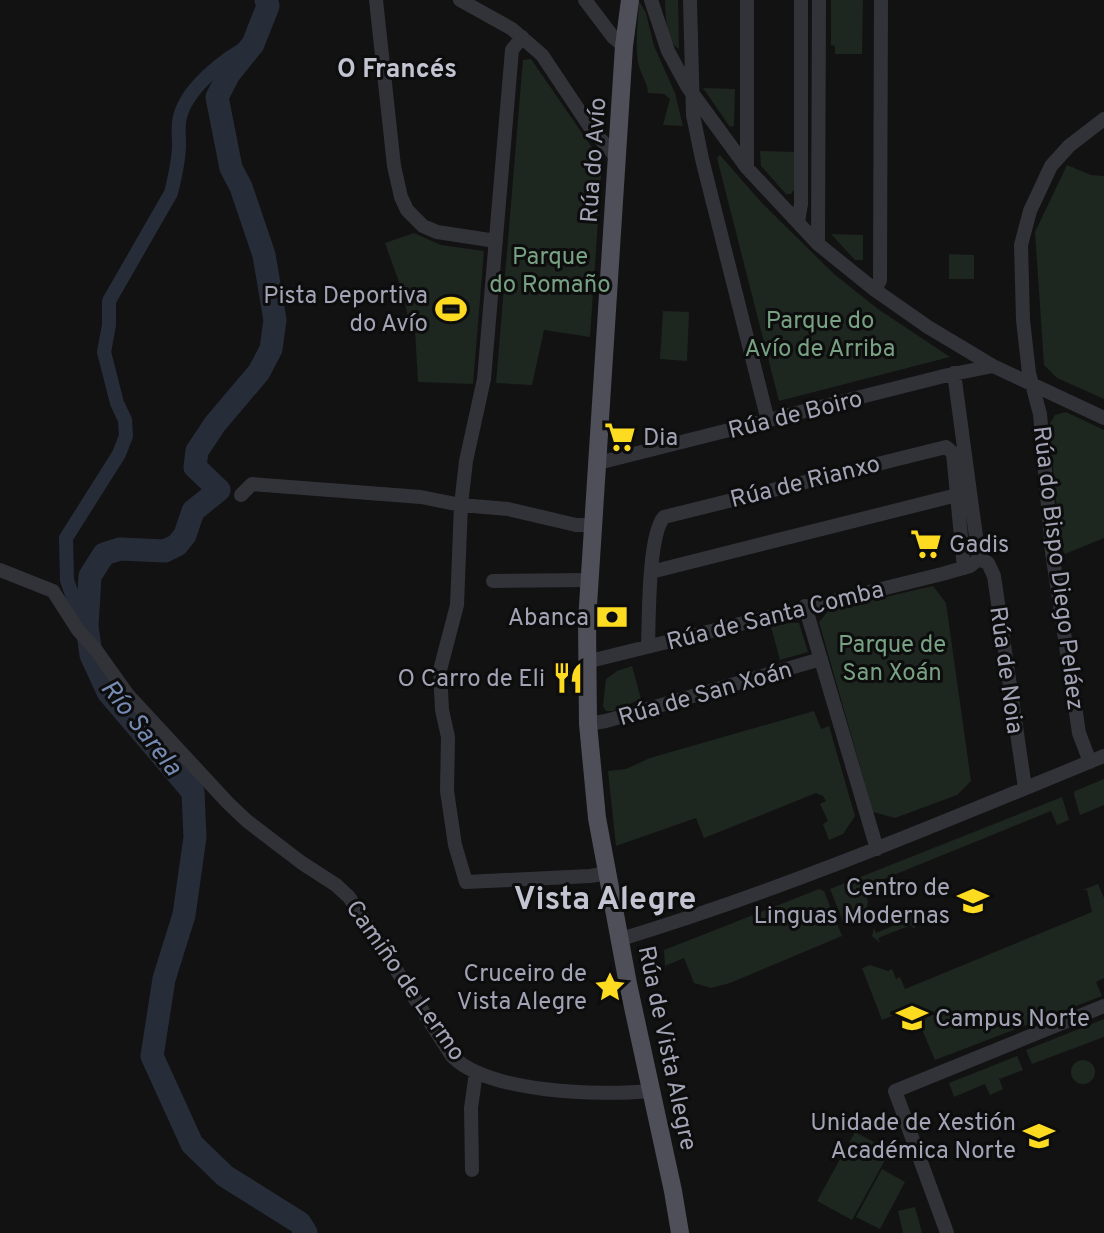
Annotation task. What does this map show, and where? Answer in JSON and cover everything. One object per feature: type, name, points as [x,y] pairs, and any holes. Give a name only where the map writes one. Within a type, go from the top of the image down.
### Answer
[{"type":"main road","name":"Rúa do Avío","points":[[593,526],[628,2]]},
{"type":"main road","name":"Rúa de Vista Alegre","points":[[593,526],[586,662],[588,724],[597,818],[650,1091],[674,1191],[680,1233]]},
{"type":"street","points":[[376,0],[394,166],[401,197],[407,209],[423,226],[437,232],[496,241]]},
{"type":"street","points":[[460,0],[490,15],[542,55],[590,127],[617,158]]},
{"type":"street","points":[[585,0],[613,37],[624,46]]},
{"type":"street","points":[[651,0],[668,51],[692,94],[747,168],[818,244],[875,290],[928,327],[993,366],[1104,418]]},
{"type":"street","points":[[658,0],[659,20]]},
{"type":"street","points":[[690,0],[693,115],[768,421]]},
{"type":"street","points":[[747,0],[747,168]]},
{"type":"street","points":[[798,222],[801,204],[801,0]]},
{"type":"street","points":[[818,244],[819,0]]},
{"type":"street","points":[[875,290],[880,280],[881,0]]},
{"type":"street","points":[[472,896],[455,845],[447,791],[448,737],[442,710],[440,670],[457,605],[461,505],[466,461],[484,379],[512,50],[522,37]]},
{"type":"street","name":"Rúa do Bispo Diego Peláez","points":[[1097,759],[1079,733],[1052,552],[1040,414],[1028,373],[1021,245],[1024,228],[1051,166],[1069,146],[1104,119]]},
{"type":"street","points":[[702,155],[708,143],[720,133]]},
{"type":"street","name":"Rúa de Boiro","points":[[598,463],[954,373],[993,366]]},
{"type":"street","name":"Rúa de Noia","points":[[954,373],[979,559],[988,562],[992,568],[1025,788]]},
{"type":"street","name":"Rúa do Bispo Diego Peláez","points":[[1040,414],[1054,402],[1067,401]]},
{"type":"street","name":"Rúa de Rianxo","points":[[651,572],[659,522],[664,517],[683,512],[946,446],[952,450],[957,495]]},
{"type":"street","points":[[242,495],[252,484],[421,497],[461,505],[508,509],[576,526],[593,526]]},
{"type":"street","points":[[648,646],[651,572],[957,495],[964,568],[979,559]]},
{"type":"street","name":"Rúa de Santa Comba","points":[[586,662],[964,568]]},
{"type":"street","name":"Camiño de Lermo","points":[[0,570],[53,591],[78,630],[128,695],[228,803],[247,821],[349,897],[452,1056],[461,1065],[502,1080],[561,1092],[608,1094],[650,1091]]},
{"type":"street","points":[[493,581],[590,580]]},
{"type":"street","name":"Rúa de San Xoán","points":[[805,606],[877,849]]},
{"type":"street","name":"Rúa de San Xoán","points":[[588,724],[821,659]]},
{"type":"street","points":[[621,939],[706,913],[877,849],[1097,759]]},
{"type":"street","points":[[466,882],[609,873]]},
{"type":"street","points":[[947,1233],[895,1091],[1104,1006]]},
{"type":"street","points":[[472,1170],[471,1108],[476,1072]]},
{"type":"green space","points":[[665,0],[678,0],[679,49],[669,34]]},
{"type":"green space","points":[[831,0],[863,0],[862,54],[835,54],[835,46],[831,45]]},
{"type":"green space","points":[[639,1],[646,13],[654,46],[675,93],[683,126],[663,125],[670,99],[664,94],[648,93],[637,54]]},
{"type":"green space","name":"Parque do Romaño","points":[[531,59],[602,162],[590,337],[544,330],[532,385],[496,383],[523,60]]},
{"type":"green space","points":[[703,88],[735,89],[734,126],[730,127]]},
{"type":"green space","points":[[760,151],[796,152],[795,188],[791,194],[786,194],[761,166]]},
{"type":"green space","name":"Parque do Avío de Arriba","points":[[720,155],[761,202],[834,274],[878,309],[950,357],[779,401],[717,158]]},
{"type":"green space","points":[[1067,165],[1091,175],[1104,176],[1104,399],[1057,378],[1044,365],[1035,232]]},
{"type":"green space","name":"Parque do Romaño","points":[[414,233],[441,245],[484,251],[473,384],[418,382],[415,331],[409,324],[404,296],[385,243]]},
{"type":"green space","points":[[831,234],[863,235],[863,260],[855,260]]},
{"type":"green space","points":[[949,254],[974,255],[974,279],[949,279]]},
{"type":"green space","points":[[663,311],[689,312],[687,361],[660,359]]},
{"type":"green space","points":[[1066,412],[1104,430],[1104,538],[1065,554],[1060,544],[1049,425],[1055,415]]},
{"type":"green space","name":"Parque de San Xoán","points":[[933,586],[946,603],[971,781],[957,795],[895,818],[873,812],[819,622],[829,610]]},
{"type":"green space","name":"Parque de San Xoán","points":[[799,623],[808,652],[780,660],[771,627]]},
{"type":"green space","points":[[632,666],[641,699],[613,711],[606,711],[603,706],[606,679],[617,671]]},
{"type":"green space","name":"Parque de San Xoán","points":[[814,711],[821,729],[829,726],[855,816],[843,834],[829,840],[823,824],[828,821],[820,804],[826,801],[816,793],[704,838],[696,818],[616,846],[608,771],[626,769],[650,758]]},
{"type":"green space","points":[[1104,779],[1104,805],[1080,815],[1075,791]]},
{"type":"green space","points":[[1062,797],[1069,820],[1057,825],[1051,811],[864,887],[868,902],[864,918],[844,924],[830,889]]},
{"type":"green space","points":[[1098,884],[1104,898],[1104,978],[1096,982],[1102,996],[935,1060],[913,1008],[906,1010],[905,1006],[896,1010],[897,1014],[882,1020],[862,968],[870,965],[888,971],[892,969],[896,979],[900,977],[905,989],[1092,912],[1087,890],[1083,890]]},
{"type":"green space","points":[[819,889],[824,891],[842,936],[730,983],[711,988],[694,983],[684,958],[665,966],[664,950]]},
{"type":"green space","points":[[908,914],[915,920],[914,929],[911,925],[878,938],[880,943],[872,936],[874,928],[876,933],[909,919]]},
{"type":"green space","points":[[1104,1019],[1104,1037],[1032,1064],[1026,1050]]},
{"type":"green space","points":[[1017,1056],[1023,1070],[999,1079],[1003,1089],[990,1095],[985,1084],[954,1097],[949,1083]]},
{"type":"green space","points":[[1083,1060],[1092,1063],[1095,1072],[1092,1081],[1083,1084],[1074,1081],[1071,1072],[1074,1063]]},
{"type":"green space","points":[[855,1132],[890,1151],[852,1220],[817,1201]]},
{"type":"green space","points":[[882,1169],[905,1182],[880,1229],[856,1217]]},
{"type":"green space","points":[[915,1207],[922,1233],[903,1233],[898,1211]]},
{"type":"waterway","name":"Río Sarela","points":[[266,0],[268,6],[253,44],[229,74],[217,97],[231,168],[241,187],[264,255],[275,320],[271,349],[259,372],[215,424],[197,451],[195,467],[219,490],[193,511],[185,535],[177,545],[165,551],[120,549],[104,554],[90,576],[87,626],[91,655],[108,692],[193,792],[195,837],[184,915],[164,979],[152,1056],[192,1144],[225,1176],[300,1223],[306,1233]]},
{"type":"waterway","points":[[87,626],[81,621],[67,580],[66,538],[119,454],[126,436],[125,420],[117,403],[104,352],[109,325],[109,301],[171,193],[178,156],[179,122],[188,98],[219,66],[253,44]]},
{"type":"place","name":"Pista Deportiva do Avío","points":[[451,309]]},
{"type":"place","name":"Dia","points":[[620,437]]},
{"type":"place","name":"Gadis","points":[[926,544]]},
{"type":"place","name":"Abanca","points":[[612,617]]},
{"type":"place","name":"O Carro de Eli","points":[[568,678]]},
{"type":"place","name":"Centro de Linguas Modernas","points":[[973,901]]},
{"type":"place","name":"Cruceiro de Vista Alegre","points":[[610,987]]},
{"type":"place","name":"Campus Norte","points":[[912,1018]]},
{"type":"place","name":"Unidade de Xestión Académica Norte","points":[[1039,1136]]},
{"type":"district","name":"O Francés","points":[[397,68]]},
{"type":"district","name":"Vista Alegre","points":[[605,898]]}]
